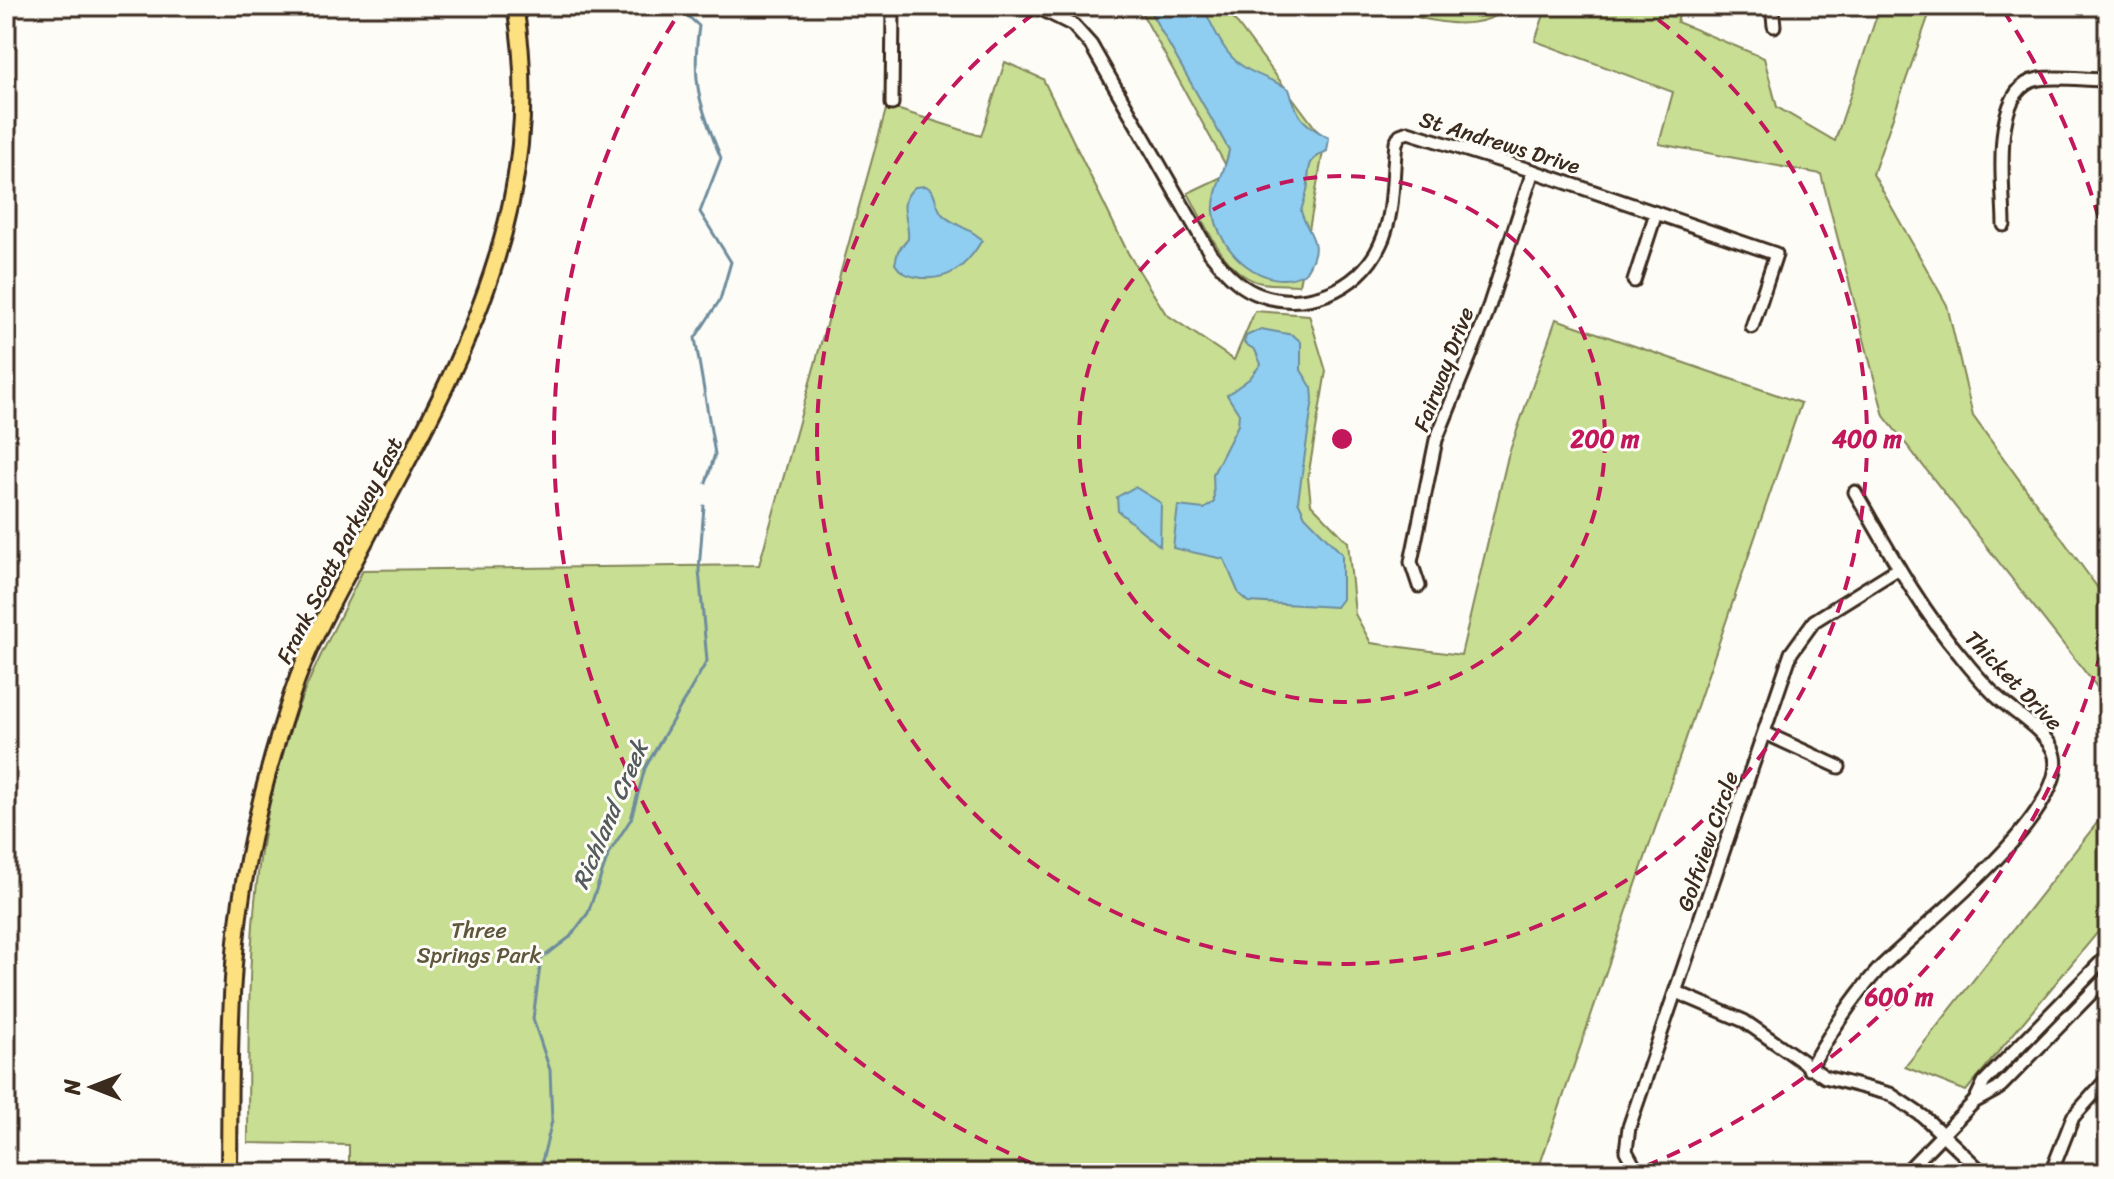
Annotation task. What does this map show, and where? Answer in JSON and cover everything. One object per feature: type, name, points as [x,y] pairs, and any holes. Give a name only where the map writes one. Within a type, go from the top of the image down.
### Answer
[{"type":"main road","name":"Frank Scott Parkway East","points":[[229,1173],[234,971],[244,886],[260,805],[308,651],[452,380],[484,304],[506,229],[521,134],[515,6]]},
{"type":"street","points":[[892,104],[893,6]]},
{"type":"street","name":"St Andrews Drive","points":[[1035,6],[1073,25],[1091,45],[1210,253],[1229,276],[1255,293],[1284,301],[1311,299],[1340,289],[1364,270],[1380,246],[1389,219],[1396,143],[1400,135],[1408,132],[1776,254],[1752,327]]},
{"type":"street","points":[[1772,6],[1774,26]]},
{"type":"street","points":[[2004,225],[2005,115],[2011,97],[2022,85],[2040,79],[2108,80]]},
{"type":"street","name":"Fairway Drive","points":[[1419,586],[1411,562],[1436,440],[1449,401],[1485,319],[1533,171]]},
{"type":"street","points":[[1634,281],[1656,213]]},
{"type":"street","name":"Thicket Drive","points":[[1809,1069],[1842,1014],[1876,972],[1964,893],[2021,830],[2053,781],[2056,770],[2054,752],[2044,736],[1997,696],[1958,653],[1899,568],[1855,492]]},
{"type":"street","name":"Golfview Circle","points":[[1638,1173],[1630,1161],[1626,1139],[1791,653],[1805,629],[1899,568]]},
{"type":"street","points":[[1765,733],[1839,767]]},
{"type":"street","points":[[1974,1102],[1984,1082],[2108,955]]},
{"type":"street","points":[[1905,1173],[1974,1102],[1998,1089],[2108,976]]},
{"type":"street","points":[[1676,992],[1744,1021],[1809,1069],[1841,1082],[1890,1094],[1941,1133],[1983,1173]]},
{"type":"street","points":[[2051,1173],[2073,1117],[2108,1078]]},
{"type":"green space","points":[[1138,6],[1224,6],[1325,141],[1299,285],[1267,284],[1249,278],[1237,270],[1217,247],[1188,193],[1230,173]]},
{"type":"green space","points":[[1403,6],[1511,6],[1486,20],[1458,23],[1401,13]]},
{"type":"green space","points":[[1547,6],[1682,6],[1677,22],[1764,58],[1777,107],[1835,141],[1880,6],[1932,6],[1873,174],[1947,305],[1973,416],[2108,602],[2108,701],[1884,416],[1821,174],[1659,144],[1673,92],[1535,41]]},
{"type":"green space","name":"Three Springs Park","points":[[1005,62],[1043,79],[1128,253],[1166,314],[1234,360],[1255,311],[1309,315],[1326,371],[1308,477],[1311,504],[1348,542],[1355,614],[1371,643],[1461,655],[1508,456],[1556,319],[1801,403],[1537,1173],[349,1173],[349,1145],[248,1143],[253,920],[268,810],[300,702],[363,570],[759,565],[887,106],[981,136]]},
{"type":"green space","points":[[2108,809],[2108,920],[1966,1091],[1905,1067]]},
{"type":"water","points":[[1147,6],[1202,6],[1231,57],[1247,69],[1289,89],[1302,119],[1329,138],[1327,151],[1311,164],[1301,211],[1315,246],[1305,273],[1290,278],[1260,274],[1246,266],[1224,242],[1217,227],[1214,205],[1229,150]]},
{"type":"water","points":[[926,186],[942,214],[982,240],[963,265],[947,275],[927,278],[906,274],[895,264],[898,251],[908,239],[906,199],[915,187]]},
{"type":"water","points":[[1261,329],[1293,335],[1301,342],[1301,370],[1312,388],[1313,399],[1298,501],[1305,516],[1342,554],[1342,599],[1336,607],[1248,602],[1239,594],[1224,559],[1173,548],[1178,506],[1204,509],[1214,502],[1213,474],[1238,425],[1239,414],[1227,395],[1249,379],[1261,364],[1255,350],[1244,343],[1246,336]]},
{"type":"water","points":[[1135,487],[1161,503],[1160,546],[1118,511],[1117,497]]},
{"type":"waterway","name":"Richland Creek","points":[[637,6],[678,7],[699,26],[696,63],[699,94],[721,158],[700,212],[731,262],[720,300],[695,338],[715,454],[706,483]]},
{"type":"waterway","name":"Richland Creek","points":[[539,1173],[552,1121],[550,1070],[533,1019],[541,959],[570,937],[588,913],[609,853],[631,819],[645,768],[707,661],[699,570],[704,506]]}]
